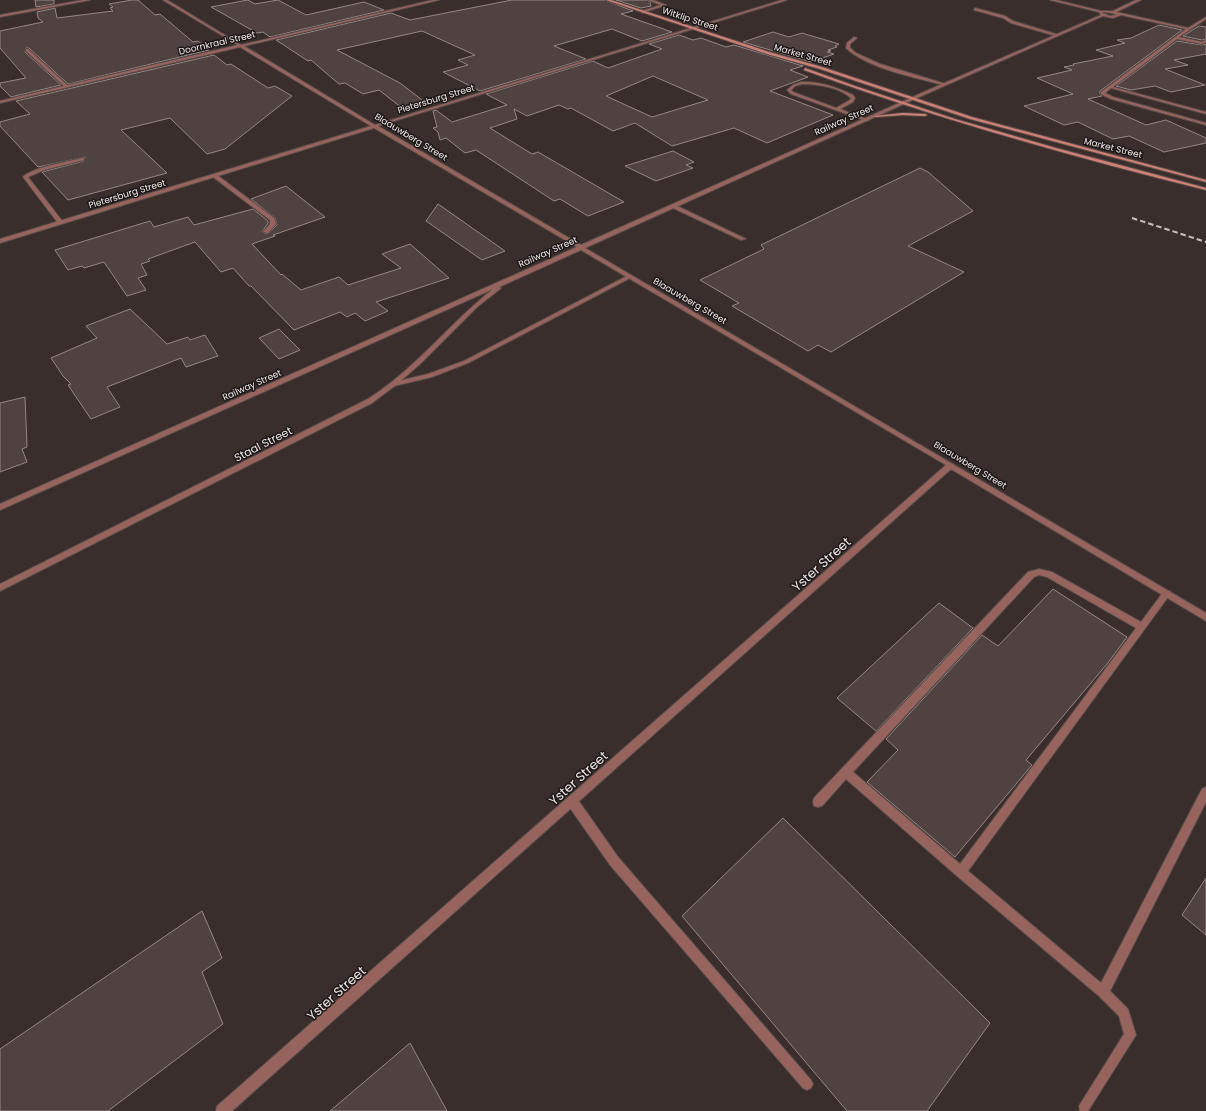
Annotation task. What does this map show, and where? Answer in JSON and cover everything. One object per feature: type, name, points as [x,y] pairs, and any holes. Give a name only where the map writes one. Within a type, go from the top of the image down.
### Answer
[{"type":"main road","name":"Witklip Street","points":[[608,0],[768,53]]},
{"type":"main road","name":"Market Street","points":[[768,53],[820,68],[911,99],[1009,129],[1206,181]]},
{"type":"main road","name":"Market Street","points":[[768,53],[814,72],[940,116],[1077,156],[1206,189]]},
{"type":"main road","points":[[876,116],[913,114],[940,116]]},
{"type":"street","points":[[0,16],[88,0]]},
{"type":"street","name":"Blaauwberg Street","points":[[165,0],[579,248],[952,465],[1206,617]]},
{"type":"street","name":"Doornkraal Street","points":[[0,102],[437,0]]},
{"type":"street","points":[[642,12],[664,5],[650,0]]},
{"type":"street","name":"Pietersburg Street","points":[[0,241],[785,0]]},
{"type":"street","points":[[1052,0],[1102,13],[1189,29]]},
{"type":"street","points":[[1102,13],[1113,12],[1139,0]]},
{"type":"street","points":[[975,9],[1004,16],[1012,22],[1057,35]]},
{"type":"street","points":[[1113,12],[1119,15],[1184,32]]},
{"type":"street","name":"Railway Street","points":[[0,507],[876,116],[944,84],[1057,35],[1102,13]]},
{"type":"street","points":[[1206,18],[1184,32],[1178,38],[1102,93],[1206,124]]},
{"type":"street","points":[[855,38],[848,44],[848,48],[856,55],[944,84]]},
{"type":"street","points":[[1178,38],[1204,44]]},
{"type":"street","points":[[27,50],[66,86]]},
{"type":"street","points":[[837,109],[852,101],[852,96],[810,83],[797,84],[789,90],[792,93],[867,120]]},
{"type":"street","points":[[1110,87],[1206,113]]},
{"type":"street","points":[[60,222],[25,178],[27,175],[35,172],[82,159]]},
{"type":"street","points":[[215,176],[272,219],[273,224],[266,232]]},
{"type":"street","points":[[673,206],[743,239]]},
{"type":"street","points":[[394,384],[430,376],[466,362],[629,277]]},
{"type":"street","name":"Staal Street","points":[[0,588],[370,401],[394,384],[418,363],[475,306],[508,280]]},
{"type":"street","name":"Yster Street","points":[[222,1111],[952,465]]},
{"type":"street","points":[[818,802],[1031,574],[1039,572],[1049,574],[1142,627]]},
{"type":"street","points":[[961,872],[1167,594]]},
{"type":"street","points":[[846,772],[1103,992],[1124,1013],[1130,1035],[1085,1106]]},
{"type":"street","points":[[1103,992],[1206,792]]},
{"type":"street","points":[[572,801],[614,861],[807,1084]]},
{"type":"building","points":[[35,0],[54,0],[54,4],[36,7]]},
{"type":"building","points":[[138,0],[155,15],[160,14],[193,42],[198,41],[209,50],[68,84],[29,48],[26,48],[25,52],[61,85],[11,97],[0,86],[0,83],[26,78],[0,48],[0,31],[43,22],[38,18],[37,12],[55,8],[57,18],[113,11],[110,8],[113,7],[109,4]]},
{"type":"building","points":[[248,0],[255,4],[278,0],[306,15],[364,2],[384,10],[270,37],[263,32],[257,33],[211,7]]},
{"type":"building","points":[[512,0],[605,0],[633,11],[621,14],[672,32],[642,41],[612,29],[554,46],[586,59],[480,91],[443,72],[468,65],[458,60],[475,55],[422,31],[337,50],[400,83],[426,103],[402,108],[379,90],[363,94],[345,83],[339,84],[311,60],[308,61],[276,40],[391,13],[410,20]]},
{"type":"building","points":[[616,0],[647,0],[650,2],[651,6],[641,8]]},
{"type":"building","points":[[1159,25],[1182,30],[1100,91],[1102,96],[1088,99],[1146,125],[1166,120],[1206,138],[1206,143],[1164,152],[1129,136],[1113,139],[1078,122],[1064,125],[1024,106],[1073,94],[1037,78],[1072,70],[1064,67],[1074,65],[1073,64],[1113,56],[1096,50],[1125,43],[1117,40],[1131,38]]},
{"type":"building","points":[[1199,26],[1206,27],[1206,39],[1202,40],[1183,36]]},
{"type":"building","points":[[773,32],[789,37],[802,33],[839,44],[835,46],[837,47],[828,50],[831,51],[827,52],[834,54],[811,62],[743,42]]},
{"type":"building","points":[[679,35],[693,40],[701,38],[726,47],[734,45],[803,66],[790,70],[808,77],[770,91],[833,115],[767,143],[734,128],[672,146],[635,123],[613,131],[571,108],[568,109],[559,105],[527,116],[514,109],[517,119],[490,128],[532,154],[538,152],[624,202],[588,216],[560,199],[554,201],[476,150],[465,153],[446,138],[440,140],[438,132],[433,128],[437,127],[433,111],[436,110],[452,122],[507,105],[486,94],[593,61],[608,68],[662,49],[649,44]],"holes":[[[653,76],[708,100],[652,117],[606,96]]]},
{"type":"building","points":[[1177,41],[1202,45],[1206,44],[1206,54],[1174,60],[1188,65],[1165,69],[1205,85],[1171,92],[1155,86],[1131,90],[1116,86]]},
{"type":"building","points":[[214,55],[227,65],[231,64],[268,88],[275,86],[292,96],[225,149],[207,154],[170,118],[121,130],[167,173],[68,200],[42,172],[84,161],[85,157],[38,167],[0,126],[0,122],[30,114],[16,101]]},
{"type":"building","points":[[673,151],[694,162],[686,165],[693,168],[656,181],[625,166]]},
{"type":"building","points":[[920,168],[928,172],[973,211],[908,246],[964,272],[831,352],[818,345],[808,351],[732,306],[739,303],[700,280],[764,249],[761,245]]},
{"type":"building","points":[[286,186],[325,217],[252,244],[281,275],[282,274],[301,290],[339,277],[348,285],[401,268],[382,254],[410,244],[449,278],[376,302],[388,311],[365,321],[355,313],[347,317],[340,312],[294,330],[251,286],[249,286],[233,268],[221,272],[195,242],[148,259],[150,261],[141,264],[147,275],[138,278],[146,290],[127,296],[104,262],[84,268],[82,266],[68,270],[55,250],[150,221],[154,227],[188,217],[194,225],[253,209],[268,221],[262,232],[268,234],[277,225],[275,218],[251,199]]},
{"type":"building","points":[[438,204],[505,251],[482,260],[426,221]]},
{"type":"building","points":[[130,309],[167,344],[188,337],[190,340],[205,335],[218,356],[186,367],[181,358],[107,387],[120,407],[91,419],[68,385],[71,384],[63,376],[51,358],[97,338],[86,326]]},
{"type":"building","points":[[279,329],[300,350],[279,359],[259,338]]},
{"type":"building","points":[[25,397],[27,447],[22,449],[27,462],[0,472],[0,403]]},
{"type":"building","points":[[1053,589],[1127,637],[1107,664],[1026,760],[1032,765],[955,857],[867,782],[898,750],[886,739],[982,635],[998,646]]},
{"type":"building","points":[[939,603],[973,628],[876,731],[837,698]]},
{"type":"building","points":[[783,818],[990,1023],[927,1111],[847,1111],[682,916]]},
{"type":"building","points":[[1206,878],[1206,935],[1182,915]]},
{"type":"building","points":[[202,911],[222,958],[202,972],[223,1024],[108,1111],[0,1111],[0,1049]]},
{"type":"building","points":[[410,1043],[447,1111],[330,1111]]},
{"type":"railway","points":[[1132,218],[1206,242]]}]
